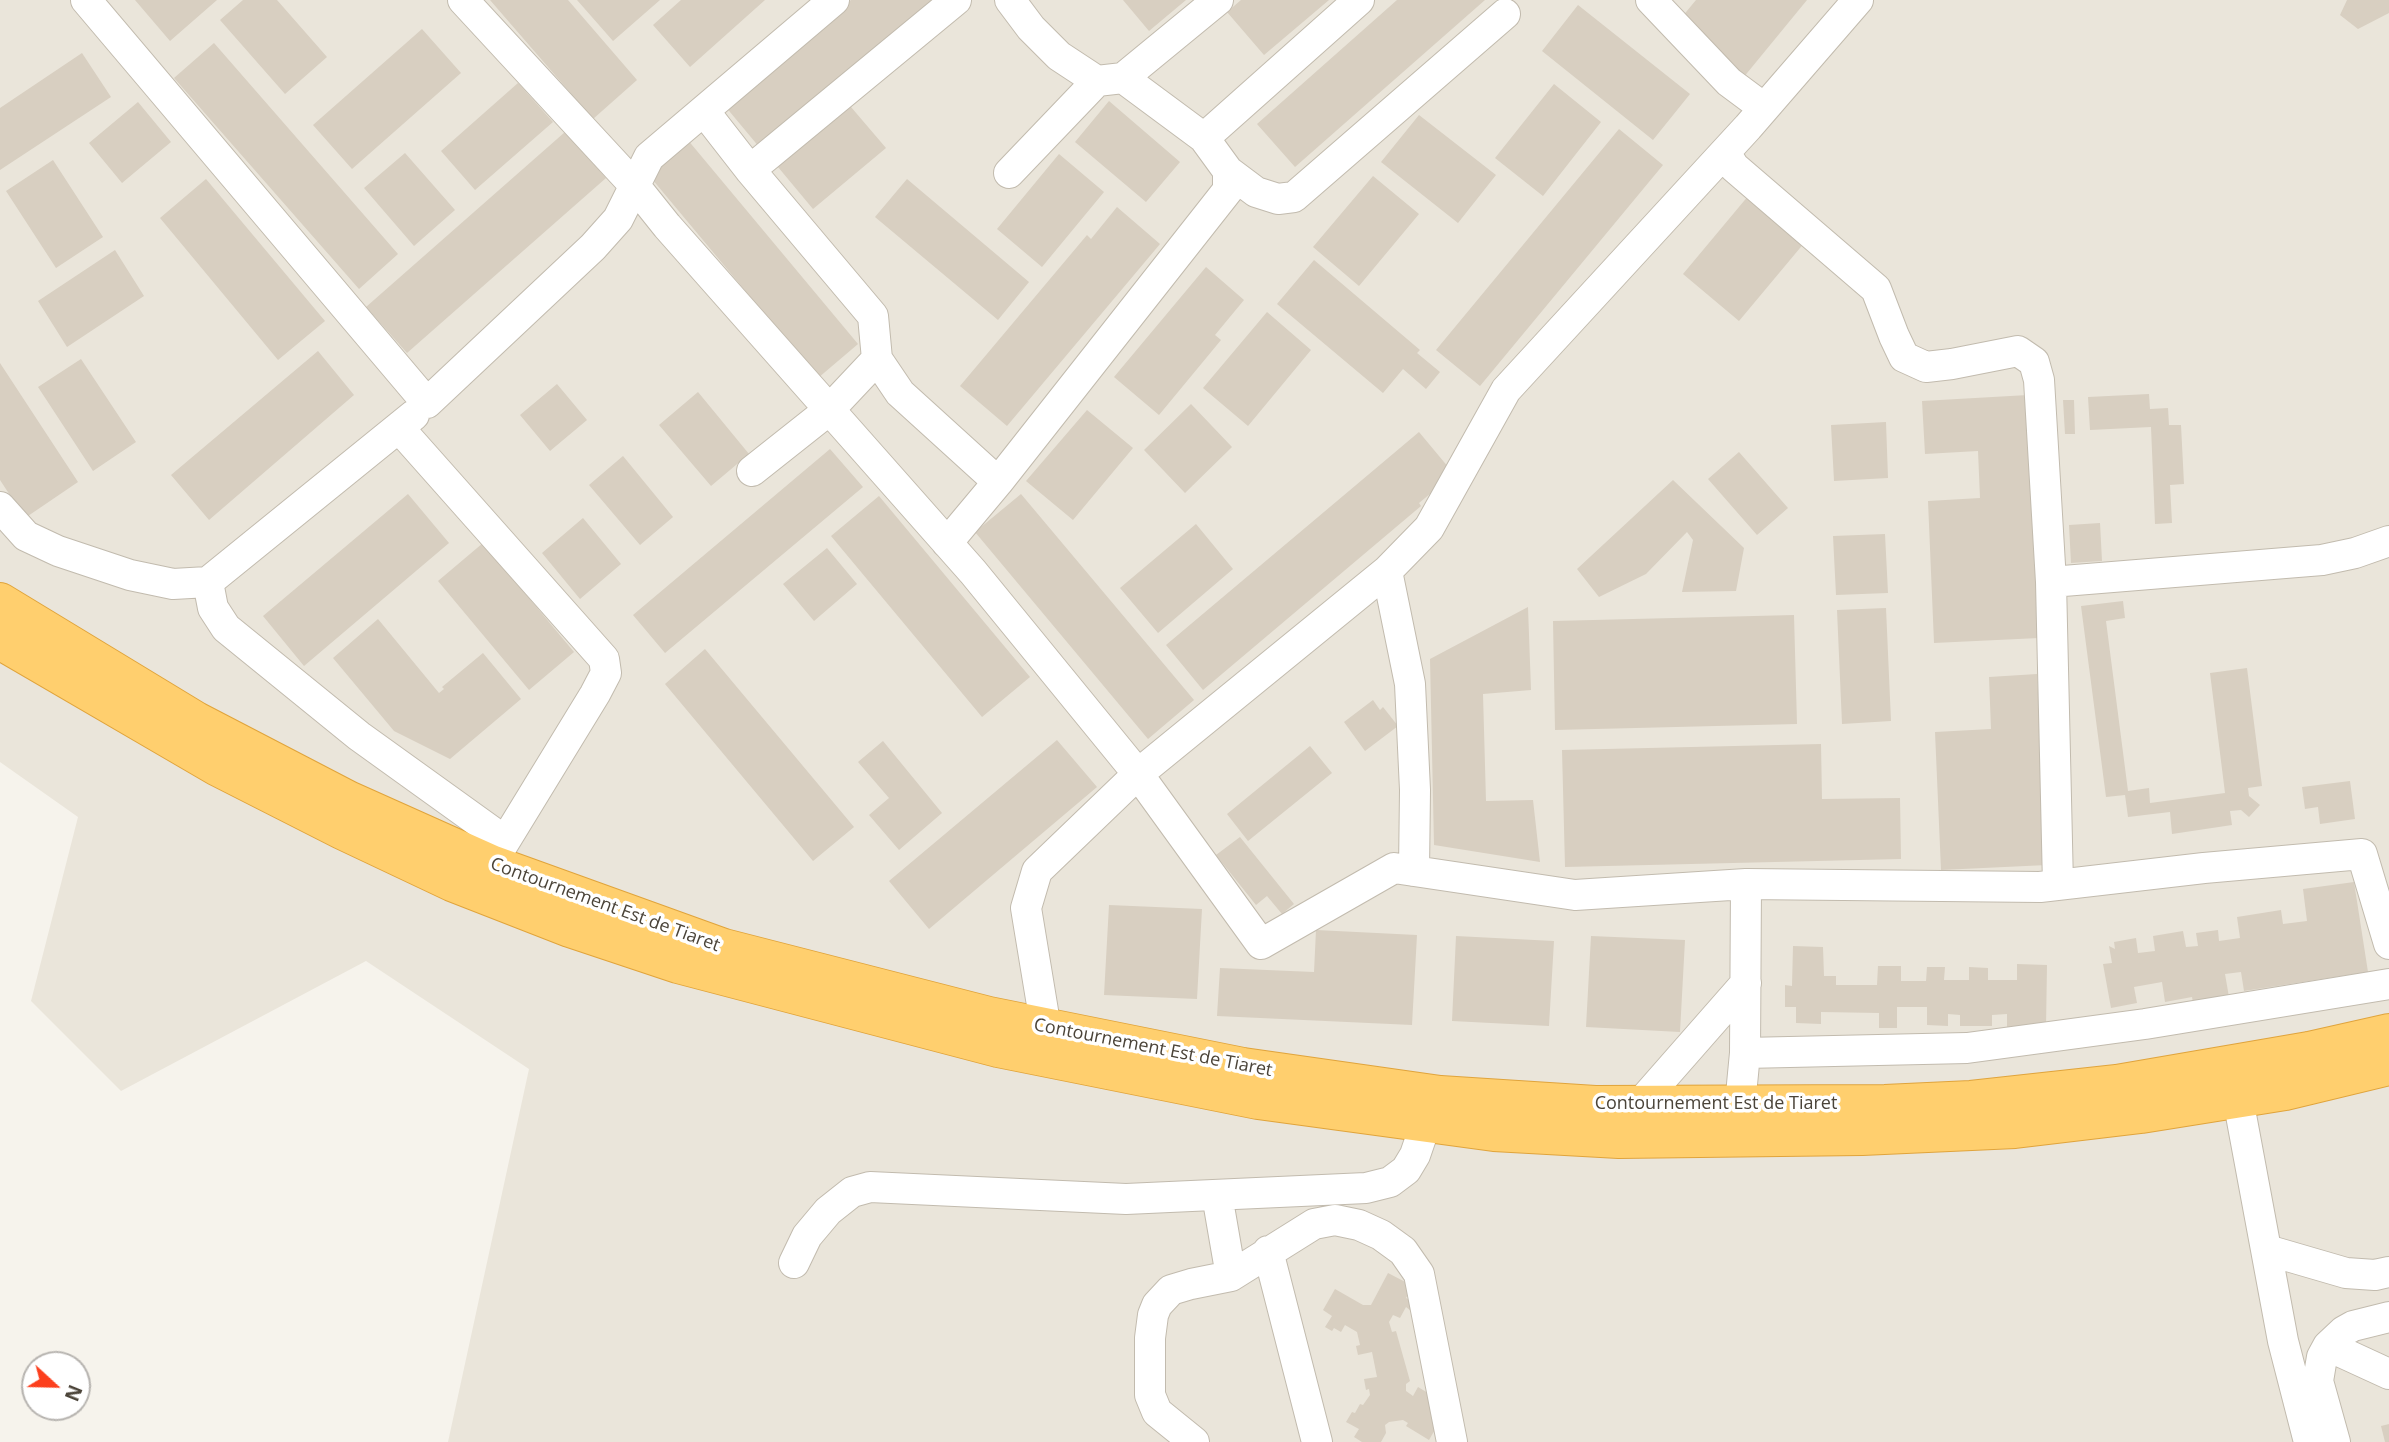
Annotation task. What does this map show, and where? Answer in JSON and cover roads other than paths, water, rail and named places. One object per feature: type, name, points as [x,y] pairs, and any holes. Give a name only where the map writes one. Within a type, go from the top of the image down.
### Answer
[{"type":"highway","name":"Contournement Est de Tiaret","points":[[0,602],[196,720],[348,800],[498,853],[724,948],[989,1016],[1243,1067],[1427,1093],[1595,1105],[1885,1104],[2031,1094],[2218,1068],[2389,1033]]},
{"type":"highway","name":"Contournement Est de Tiaret","points":[[0,640],[218,767],[342,830],[452,882],[570,928],[678,964],[998,1048],[1258,1100],[1494,1132],[1619,1139],[1862,1136],[2015,1129],[2141,1114],[2285,1091],[2389,1066]]},
{"type":"street","points":[[86,0],[427,403]]},
{"type":"street","points":[[463,0],[635,186],[947,543],[1138,774],[1261,944],[1394,868],[1575,895],[1746,884],[2040,887],[2204,868],[2362,854],[2388,934]]},
{"type":"street","points":[[2,512],[26,536],[130,575],[173,584],[208,582],[400,429],[593,247],[618,219],[649,157],[834,0]]},
{"type":"street","points":[[750,170],[956,0]]},
{"type":"street","points":[[1010,0],[1031,28],[1059,56],[1110,80],[1205,138],[1228,171],[1256,192],[1278,199],[1294,197],[1505,14]]},
{"type":"street","points":[[1009,173],[1110,80],[1218,0]]},
{"type":"street","points":[[1205,138],[1359,0]]},
{"type":"street","points":[[1046,1029],[1026,908],[1037,871],[1138,774],[1387,571],[1429,528],[1506,390],[1725,152],[1858,0]]},
{"type":"street","points":[[1659,3],[1729,82],[1764,108]]},
{"type":"street","points":[[704,111],[873,316],[877,359],[900,393],[999,482]]},
{"type":"street","points":[[1725,152],[1734,167],[1876,289],[1904,357],[1926,366],[1952,364],[2018,351],[2034,362],[2039,380],[2050,582],[2058,885]]},
{"type":"street","points":[[947,543],[999,482],[1228,190],[1228,171]]},
{"type":"street","points":[[752,471],[829,410],[877,359]]},
{"type":"street","points":[[208,582],[213,608],[226,628],[498,853],[606,673],[604,659],[400,429]]},
{"type":"street","points":[[2050,582],[2322,560],[2355,553],[2389,541]]},
{"type":"street","points":[[1387,571],[1410,684],[1415,789],[1414,871]]},
{"type":"street","points":[[1740,1105],[1745,1053],[1746,884]]},
{"type":"street","points":[[1639,1105],[1745,983]]},
{"type":"street","points":[[1745,1053],[1967,1048],[2145,1024],[2389,984]]},
{"type":"street","points":[[2238,1099],[2283,1341],[2309,1442]]},
{"type":"street","points":[[793,1263],[807,1236],[828,1211],[852,1192],[870,1187],[1126,1199],[1366,1188],[1390,1182],[1406,1170],[1415,1155],[1426,1123]]},
{"type":"street","points":[[1217,1195],[1231,1276]]},
{"type":"street","points":[[1194,1442],[1157,1412],[1150,1395],[1150,1338],[1157,1305],[1171,1290],[1231,1276],[1314,1224],[1335,1220],[1359,1224],[1381,1235],[1404,1251],[1419,1274],[1452,1442]]},
{"type":"street","points":[[2267,1250],[2346,1273],[2361,1275],[2389,1272]]},
{"type":"street","points":[[1268,1251],[1317,1442]]},
{"type":"street","points":[[2335,1442],[2318,1381],[2322,1357],[2328,1346],[2344,1331],[2353,1326],[2389,1317]]},
{"type":"street","points":[[2328,1346],[2389,1374]]}]
